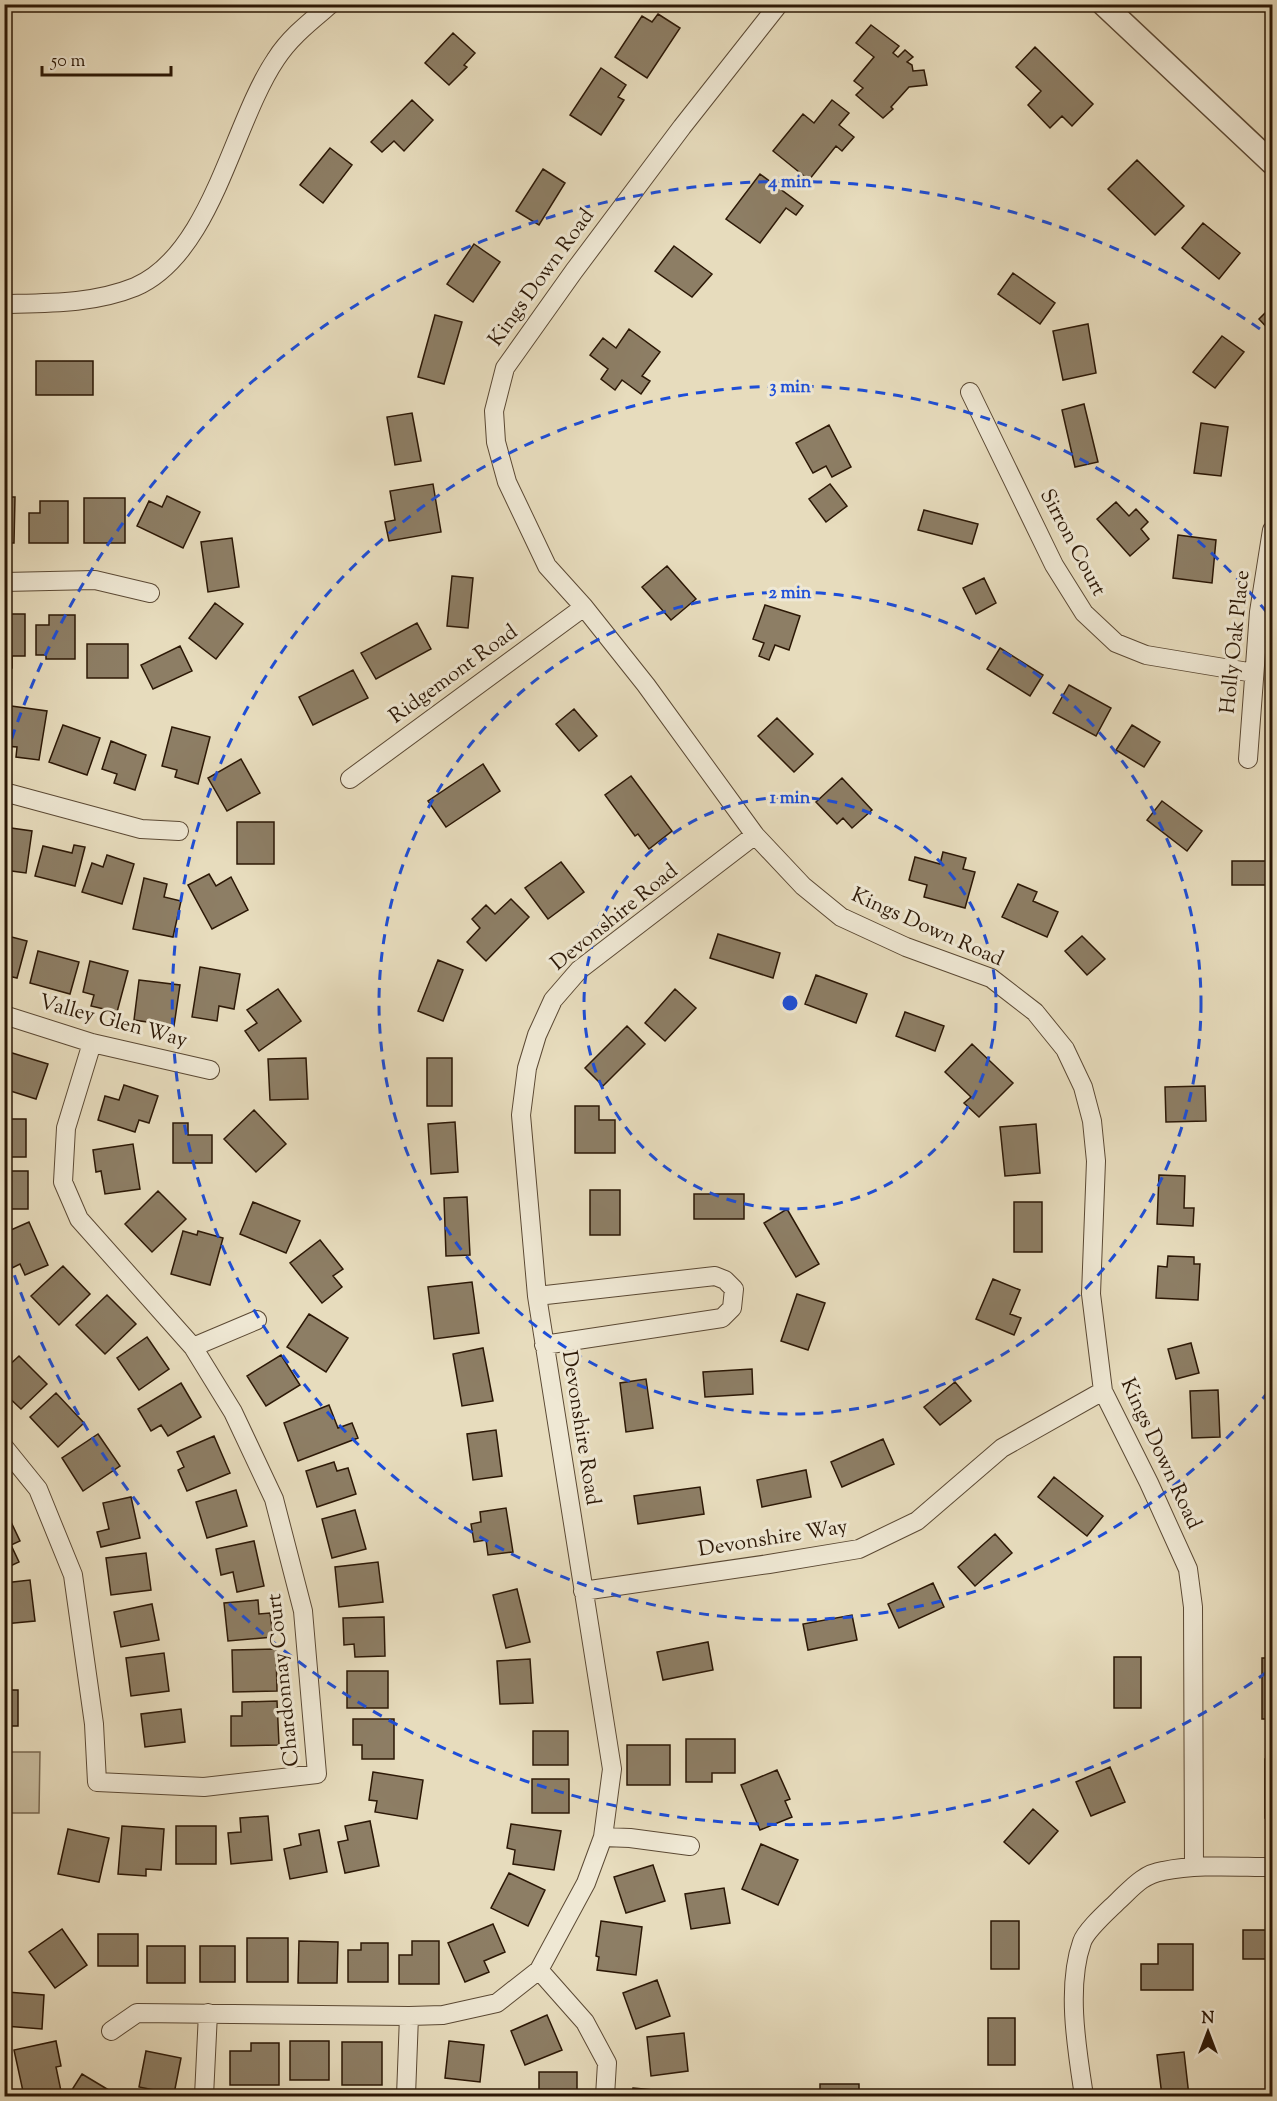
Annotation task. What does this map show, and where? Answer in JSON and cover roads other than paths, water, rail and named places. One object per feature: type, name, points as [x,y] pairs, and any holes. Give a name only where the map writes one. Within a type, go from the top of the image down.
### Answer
[{"type":"street","points":[[4,304],[77,302],[107,296],[136,286],[160,271],[180,251],[200,219],[276,58],[296,34],[331,4]]},
{"type":"street","name":"Kings Down Road","points":[[779,4],[662,153],[505,368],[494,411],[496,442],[507,482],[547,566],[584,607],[646,685],[755,836],[803,886],[841,917],[906,947],[991,978],[1035,1012],[1065,1049],[1083,1087],[1092,1120],[1095,1151],[1091,1294],[1103,1391],[1188,1569],[1193,1607],[1194,1867]]},
{"type":"street","points":[[1103,4],[1272,163]]},
{"type":"street","name":"Sirron Court","points":[[970,392],[1054,565],[1084,613],[1116,643],[1146,655],[1254,673]]},
{"type":"street","name":"Holly Oak Place","points":[[1248,759],[1259,612],[1272,530]]},
{"type":"street","points":[[4,582],[95,580],[150,593]]},
{"type":"street","name":"Ridgemont Road","points":[[350,779],[584,607]]},
{"type":"street","points":[[4,792],[141,829],[179,831]]},
{"type":"street","name":"Devonshire Road","points":[[111,2031],[137,2013],[409,2016],[443,2015],[497,2003],[539,1970],[586,1883],[603,1837],[612,1769],[537,1296],[521,1115],[527,1068],[537,1035],[553,1000],[579,970],[755,836]]},
{"type":"street","name":"Valley Glen Way","points":[[4,1015],[92,1043],[210,1070]]},
{"type":"street","name":"Chardonnay Court","points":[[4,1447],[38,1490],[72,1575],[94,1724],[96,1782],[204,1787],[317,1774],[303,1611],[274,1499],[233,1412],[193,1347],[79,1219],[63,1182],[66,1128],[92,1043]]},
{"type":"street","points":[[537,1296],[715,1276],[734,1289],[732,1308],[722,1318],[544,1345]]},
{"type":"street","points":[[193,1347],[257,1320]]},
{"type":"street","name":"Devonshire Way","points":[[583,1591],[859,1549],[917,1521],[1002,1448],[1103,1391]]},
{"type":"street","points":[[603,1837],[690,1846]]},
{"type":"street","points":[[1084,2097],[1073,2001],[1082,1940],[1143,1877],[1162,1871],[1194,1867],[1272,1867]]},
{"type":"street","points":[[539,1970],[585,2022],[607,2063],[605,2097]]},
{"type":"street","points":[[204,2097],[208,2013]]},
{"type":"street","points":[[406,2097],[409,2016]]}]
